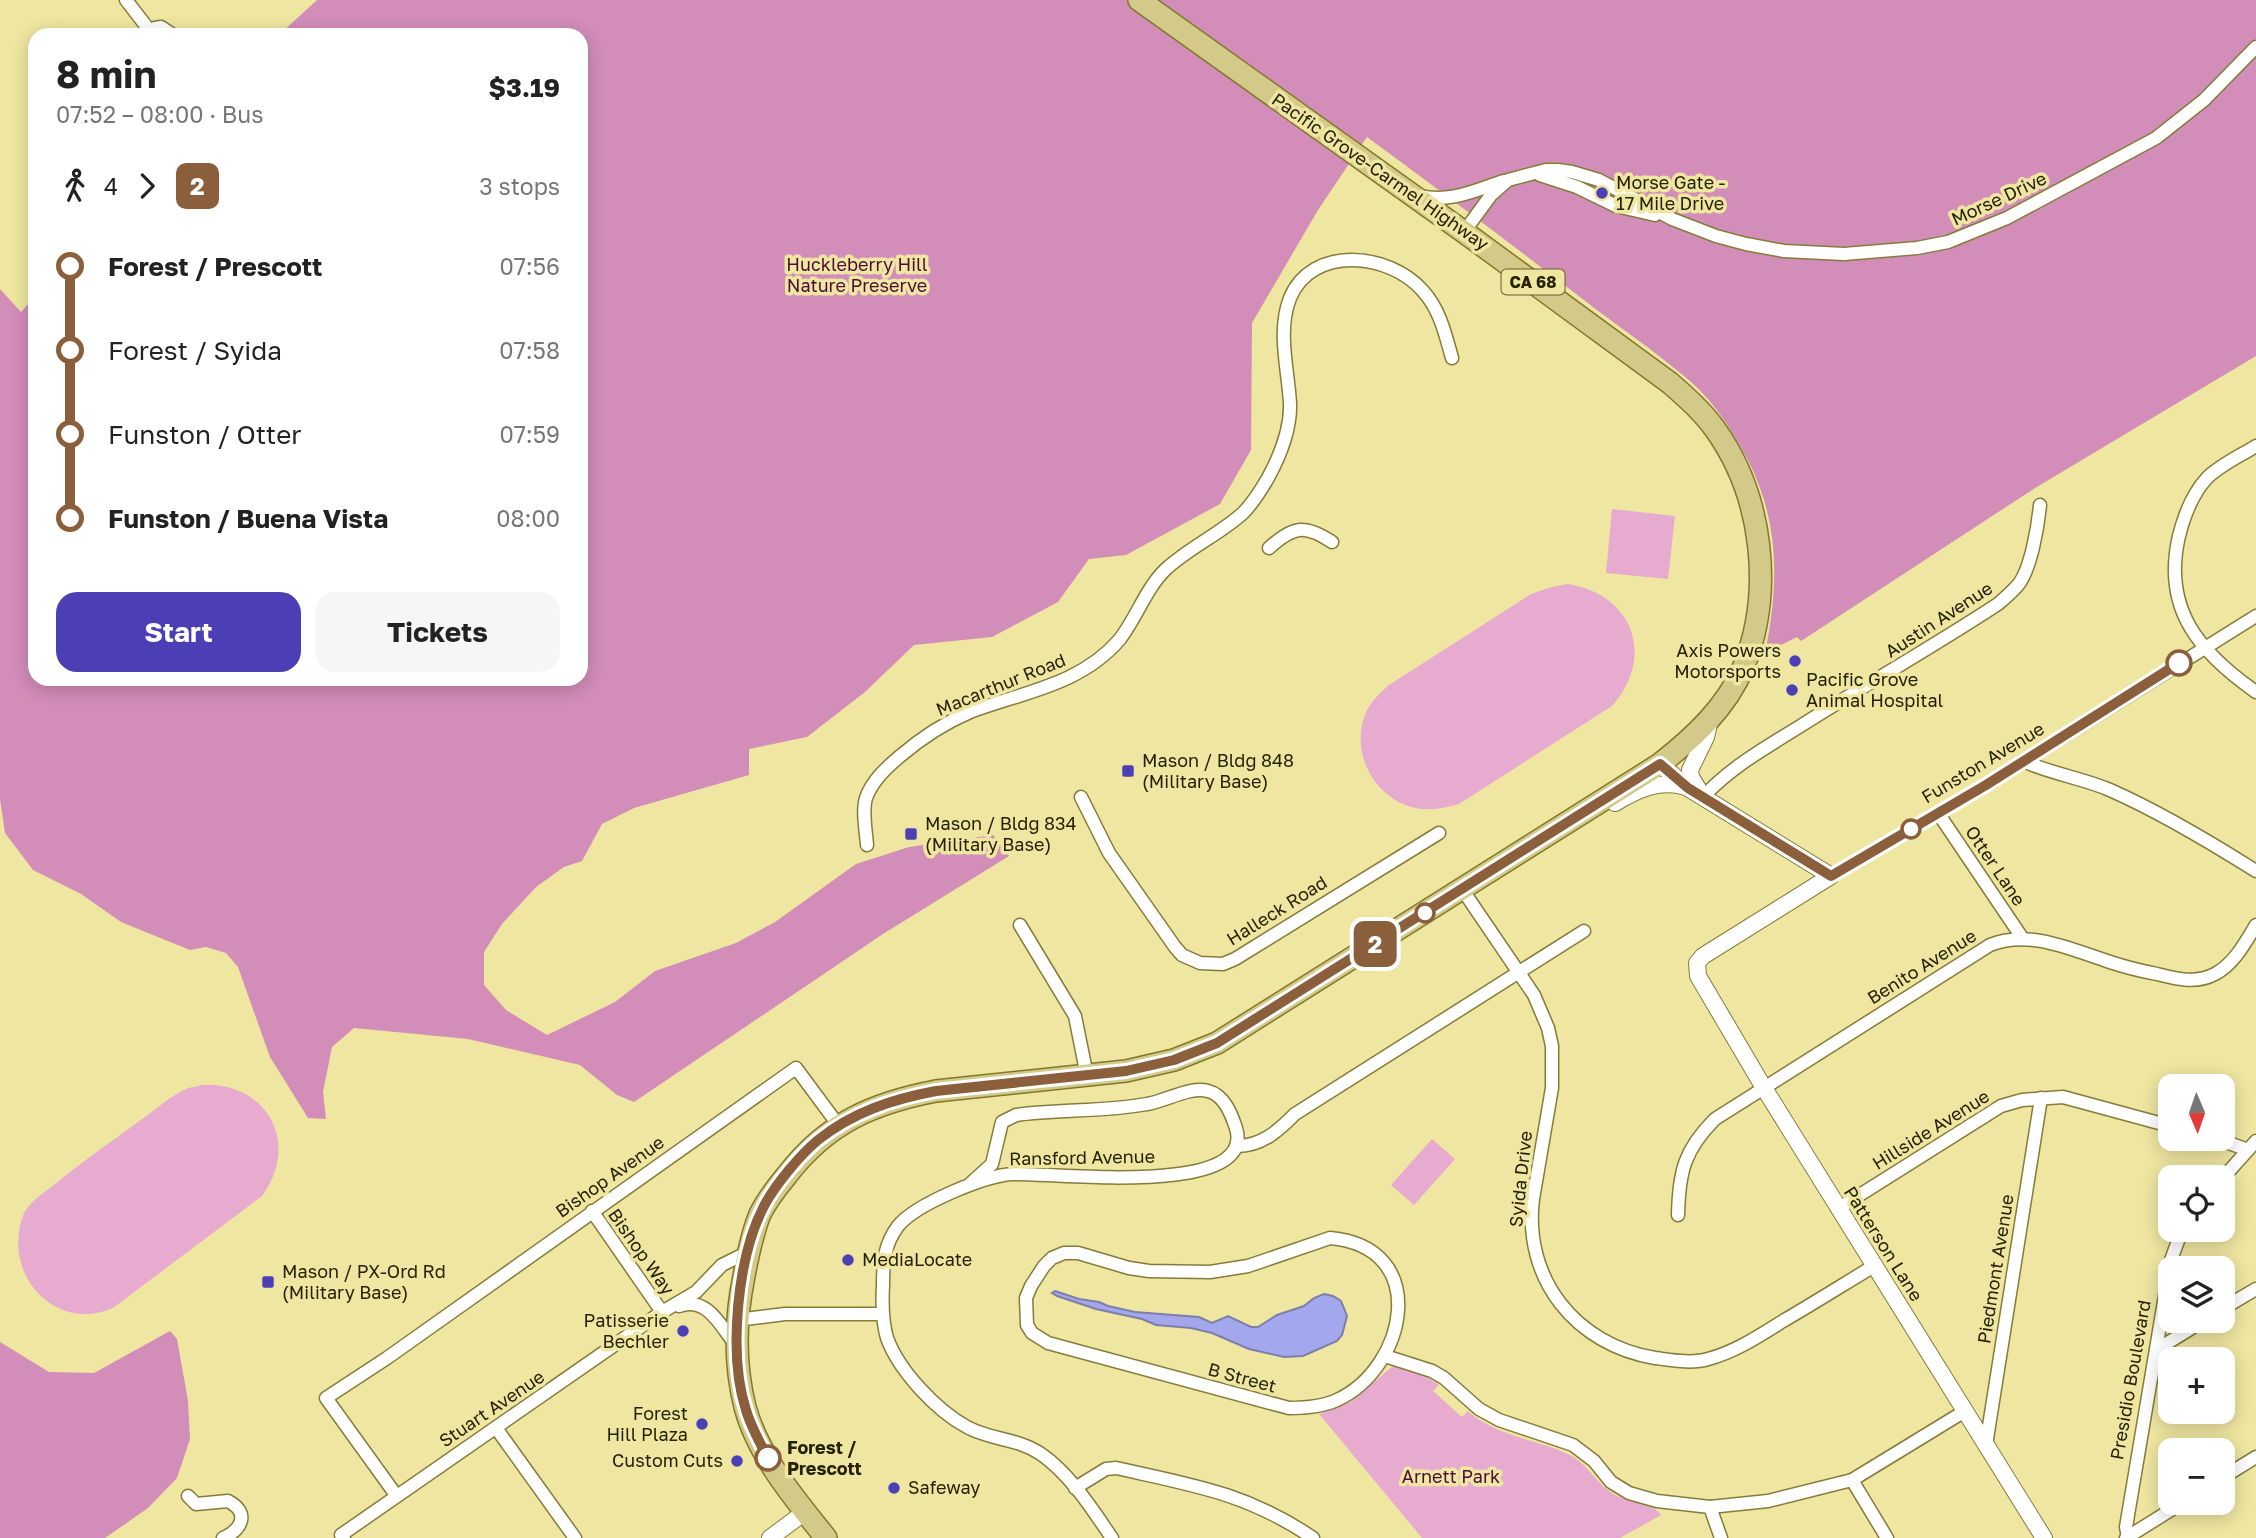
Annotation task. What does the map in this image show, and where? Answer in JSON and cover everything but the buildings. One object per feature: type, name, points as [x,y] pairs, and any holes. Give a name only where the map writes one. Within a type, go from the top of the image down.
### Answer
[{"type":"main road","name":"Pacific Grove-Carmel Highway","points":[[1139,0],[1670,383],[1696,405],[1715,428],[1733,458],[1746,488],[1759,544],[1758,602],[1754,633],[1743,668],[1711,718]]},
{"type":"main road","name":"CA 68","points":[[826,1538],[770,1462],[746,1409],[735,1344],[748,1252],[765,1203],[800,1157],[818,1140],[858,1114],[905,1097],[936,1091],[1087,1076],[1155,1065],[1217,1043],[1660,764],[1690,741],[1711,718]]},
{"type":"street","points":[[126,0],[145,28]]},
{"type":"street","name":"Morse Drive","points":[[1411,194],[1447,199],[1534,173],[1577,187],[1616,206],[1672,219],[1746,244],[1807,253],[1877,253],[1948,242],[2007,218],[2147,144],[2204,100],[2256,47]]},
{"type":"street","points":[[1464,232],[1491,195],[1508,180]]},
{"type":"street","name":"Macarthur Road","points":[[867,845],[866,798],[875,780],[893,762],[952,720],[1054,685],[1092,664],[1119,640],[1165,570],[1242,513],[1253,501],[1275,464],[1287,429],[1290,406],[1283,336],[1285,318],[1296,285],[1308,272],[1327,263],[1353,260],[1390,267],[1407,276],[1421,288],[1439,313],[1452,358]]},
{"type":"street","points":[[2256,446],[2206,479],[2190,505],[2181,527],[2174,567],[2176,595],[2203,648],[2231,674],[2256,692]]},
{"type":"street","name":"Austin Avenue","points":[[1703,797],[1732,769],[1903,666],[1998,604],[2020,584],[2023,577],[2040,505]]},
{"type":"street","points":[[1269,548],[1285,533],[1302,529],[1311,530],[1332,542]]},
{"type":"street","name":"Funston Avenue","points":[[1697,967],[1703,956],[2256,616]]},
{"type":"street","points":[[1703,797],[1691,777],[1690,770],[1706,737],[1711,718]]},
{"type":"street","points":[[2024,761],[2047,771],[2111,790],[2256,871]]},
{"type":"street","points":[[1660,764],[1688,788],[1831,876]]},
{"type":"street","points":[[1575,818],[1588,819],[1624,797],[1664,782],[1688,788]]},
{"type":"street","name":"Halleck Road","points":[[1081,797],[1109,853],[1175,947],[1191,960],[1207,964],[1223,964],[1235,959],[1439,833]]},
{"type":"street","name":"Otter Lane","points":[[1938,813],[2023,939]]},
{"type":"street","name":"Syida Drive","points":[[1462,889],[1519,972],[1542,1011],[1552,1046],[1553,1068],[1531,1217],[1535,1252],[1545,1278],[1563,1307],[1590,1333],[1623,1350],[1644,1356],[1704,1360],[1727,1353],[1748,1342],[1874,1266]]},
{"type":"street","points":[[1020,925],[1075,1016],[1087,1076]]},
{"type":"street","name":"Benito Avenue","points":[[1678,1215],[1681,1170],[1688,1151],[1715,1119],[1965,960],[2001,941],[2023,939],[2050,943],[2183,981],[2207,978],[2224,968],[2256,925]]},
{"type":"street","name":"Ransford Avenue","points":[[1112,1538],[1058,1469],[1027,1445],[969,1429],[944,1413],[898,1359],[888,1338],[882,1314],[884,1262],[888,1241],[901,1223],[971,1183],[1011,1174],[1112,1178],[1160,1175],[1219,1164],[1228,1160],[1237,1146],[1248,1146],[1265,1140],[1295,1114],[1584,931]]},
{"type":"street","name":"Patterson Lane","points":[[1697,967],[1700,980],[1764,1088],[2044,1538]]},
{"type":"street","name":"Bishop Avenue","points":[[396,1495],[326,1398],[387,1358],[796,1068],[839,1126]]},
{"type":"street","points":[[971,1183],[992,1164],[1002,1122],[1016,1115],[1128,1107],[1160,1102],[1197,1090],[1212,1092],[1225,1103],[1236,1128],[1237,1146]]},
{"type":"street","name":"Hillside Avenue","points":[[1839,1209],[2001,1105],[2022,1100],[2063,1097],[2158,1123]]},
{"type":"street","name":"Piedmont Avenue","points":[[1986,1445],[2041,1098]]},
{"type":"street","points":[[2235,1165],[2252,1146]]},
{"type":"street","points":[[997,1149],[1001,1167],[1011,1174]]},
{"type":"street","name":"Bishop Way","points":[[592,1211],[662,1312]]},
{"type":"street","name":"B Street","points":[[1330,1238],[1352,1242],[1367,1249],[1380,1257],[1392,1271],[1398,1300],[1394,1328],[1385,1356],[1368,1377],[1348,1394],[1321,1406],[1289,1408],[1039,1339],[1027,1325],[1026,1298],[1044,1266],[1058,1255],[1078,1253],[1149,1271],[1210,1272],[1248,1266],[1330,1238]]},
{"type":"street","name":"Presidio Boulevard","points":[[2127,1538],[2126,1527],[2171,1260],[2178,1242]]},
{"type":"street","name":"Stuart Avenue","points":[[342,1536],[396,1495],[662,1312],[696,1292],[728,1260],[748,1252]]},
{"type":"street","points":[[2235,1301],[2256,1289]]},
{"type":"street","name":"Stuart Avenue","points":[[662,1312],[684,1304],[701,1305],[735,1344]]},
{"type":"street","points":[[737,1320],[785,1314],[882,1314]]},
{"type":"street","points":[[2156,1350],[2184,1333]]},
{"type":"street","points":[[1385,1356],[1432,1371],[1444,1378],[1479,1409],[1499,1420],[1573,1445],[1594,1461],[1611,1482],[1629,1493],[1657,1501],[1710,1507],[1768,1501],[1852,1480],[1965,1411]]},
{"type":"street","points":[[496,1428],[575,1538]]},
{"type":"street","points":[[2235,1470],[2256,1457]]},
{"type":"street","points":[[1075,1488],[1093,1475],[1116,1468],[1214,1489],[1274,1513],[1313,1538]]},
{"type":"street","points":[[1852,1480],[1887,1538]]},
{"type":"street","points":[[188,1496],[197,1504],[228,1502],[239,1510],[241,1525],[236,1532],[223,1538]]},
{"type":"street","points":[[1710,1507],[1721,1538]]},
{"type":"street","points":[[770,1538],[805,1512]]},
{"type":"street","points":[[2127,1538],[2163,1515]]},
{"type":"green space","name":"Huckleberry Hill Nature Preserve","points":[[317,0],[2256,0],[2256,356],[2035,488],[1801,641],[1797,637],[1765,653],[1774,569],[1768,516],[1750,465],[1715,408],[1697,387],[1663,359],[1367,137],[1318,210],[1252,323],[1251,450],[1220,504],[1126,555],[1089,559],[1058,602],[992,637],[914,645],[865,692],[807,737],[749,749],[749,775],[634,808],[602,824],[582,861],[564,867],[536,887],[502,924],[484,952],[484,985],[506,1010],[547,1035],[615,1002],[655,971],[736,943],[775,922],[856,864],[909,847],[993,835],[1009,856],[883,934],[634,1102],[617,1095],[580,1065],[468,1039],[354,1028],[332,1047],[323,1092],[326,1119],[308,1118],[270,1057],[238,967],[226,953],[206,947],[190,950],[121,922],[81,894],[33,870],[5,833],[0,799],[0,289],[21,312],[28,304],[28,686],[588,686],[588,28],[287,28]]},
{"type":"green space","points":[[1612,509],[1675,516],[1668,579],[1606,573]]},
{"type":"green space","points":[[1568,584],[1590,590],[1608,600],[1622,614],[1631,630],[1635,649],[1633,668],[1625,687],[1612,706],[1459,804],[1422,809],[1401,803],[1389,795],[1369,773],[1361,744],[1365,715],[1375,698],[1389,685],[1531,594]]},
{"type":"green space","points":[[201,1085],[224,1086],[244,1093],[260,1104],[271,1119],[277,1137],[278,1156],[273,1176],[262,1196],[113,1308],[91,1314],[71,1312],[53,1305],[37,1292],[26,1276],[19,1256],[19,1235],[24,1213],[38,1197],[168,1099],[186,1089]]},
{"type":"green space","points":[[1432,1139],[1455,1159],[1414,1205],[1391,1185]]},
{"type":"green space","points":[[170,1331],[177,1339],[188,1401],[190,1439],[177,1478],[148,1508],[105,1538],[0,1538],[0,1342],[49,1372],[94,1373]]},
{"type":"green space","name":"Arnett Park","points":[[1393,1366],[1425,1376],[1439,1385],[1433,1391],[1462,1417],[1468,1411],[1503,1432],[1568,1454],[1610,1492],[1653,1508],[1661,1515],[1620,1538],[1422,1538],[1319,1414],[1350,1402]]},
{"type":"water","points":[[1055,1291],[1135,1312],[1199,1317],[1212,1323],[1228,1316],[1251,1327],[1258,1327],[1277,1315],[1304,1306],[1324,1294],[1341,1301],[1347,1316],[1342,1335],[1337,1341],[1303,1356],[1284,1357],[1249,1349],[1212,1333],[1156,1325],[1142,1319],[1096,1309],[1057,1296],[1052,1293]]},
{"type":"bus line","name":"2","points":[[768,1458],[746,1409],[735,1344],[741,1287],[752,1235],[765,1203],[800,1157],[818,1140],[858,1114],[905,1097],[936,1091],[1126,1071],[1174,1060],[1217,1043],[1660,764],[1688,788],[1831,876],[1986,785],[2179,663]]},
{"type":"place","name":"Morse Gate - 17 Mile Drive","points":[[1602,193]]},
{"type":"place","name":"Axis Powers Motorsports","points":[[1795,661]]},
{"type":"place","name":"Pacific Grove Animal Hospital","points":[[1792,690]]},
{"type":"place","name":"Mason / Bldg 848 (Military Base)","points":[[1128,771]]},
{"type":"place","name":"Mason / Bldg 834 (Military Base)","points":[[911,834]]},
{"type":"place","name":"MediaLocate","points":[[848,1260]]},
{"type":"place","name":"Mason / PX-Ord Rd (Military Base)","points":[[268,1282]]},
{"type":"place","name":"Patisserie Bechler","points":[[683,1331]]},
{"type":"place","name":"Forest Hill Plaza","points":[[702,1424]]},
{"type":"place","name":"Forest / Prescott","points":[[768,1458]]},
{"type":"place","name":"Custom Cuts","points":[[737,1461]]},
{"type":"place","name":"Safeway","points":[[894,1488]]}]
